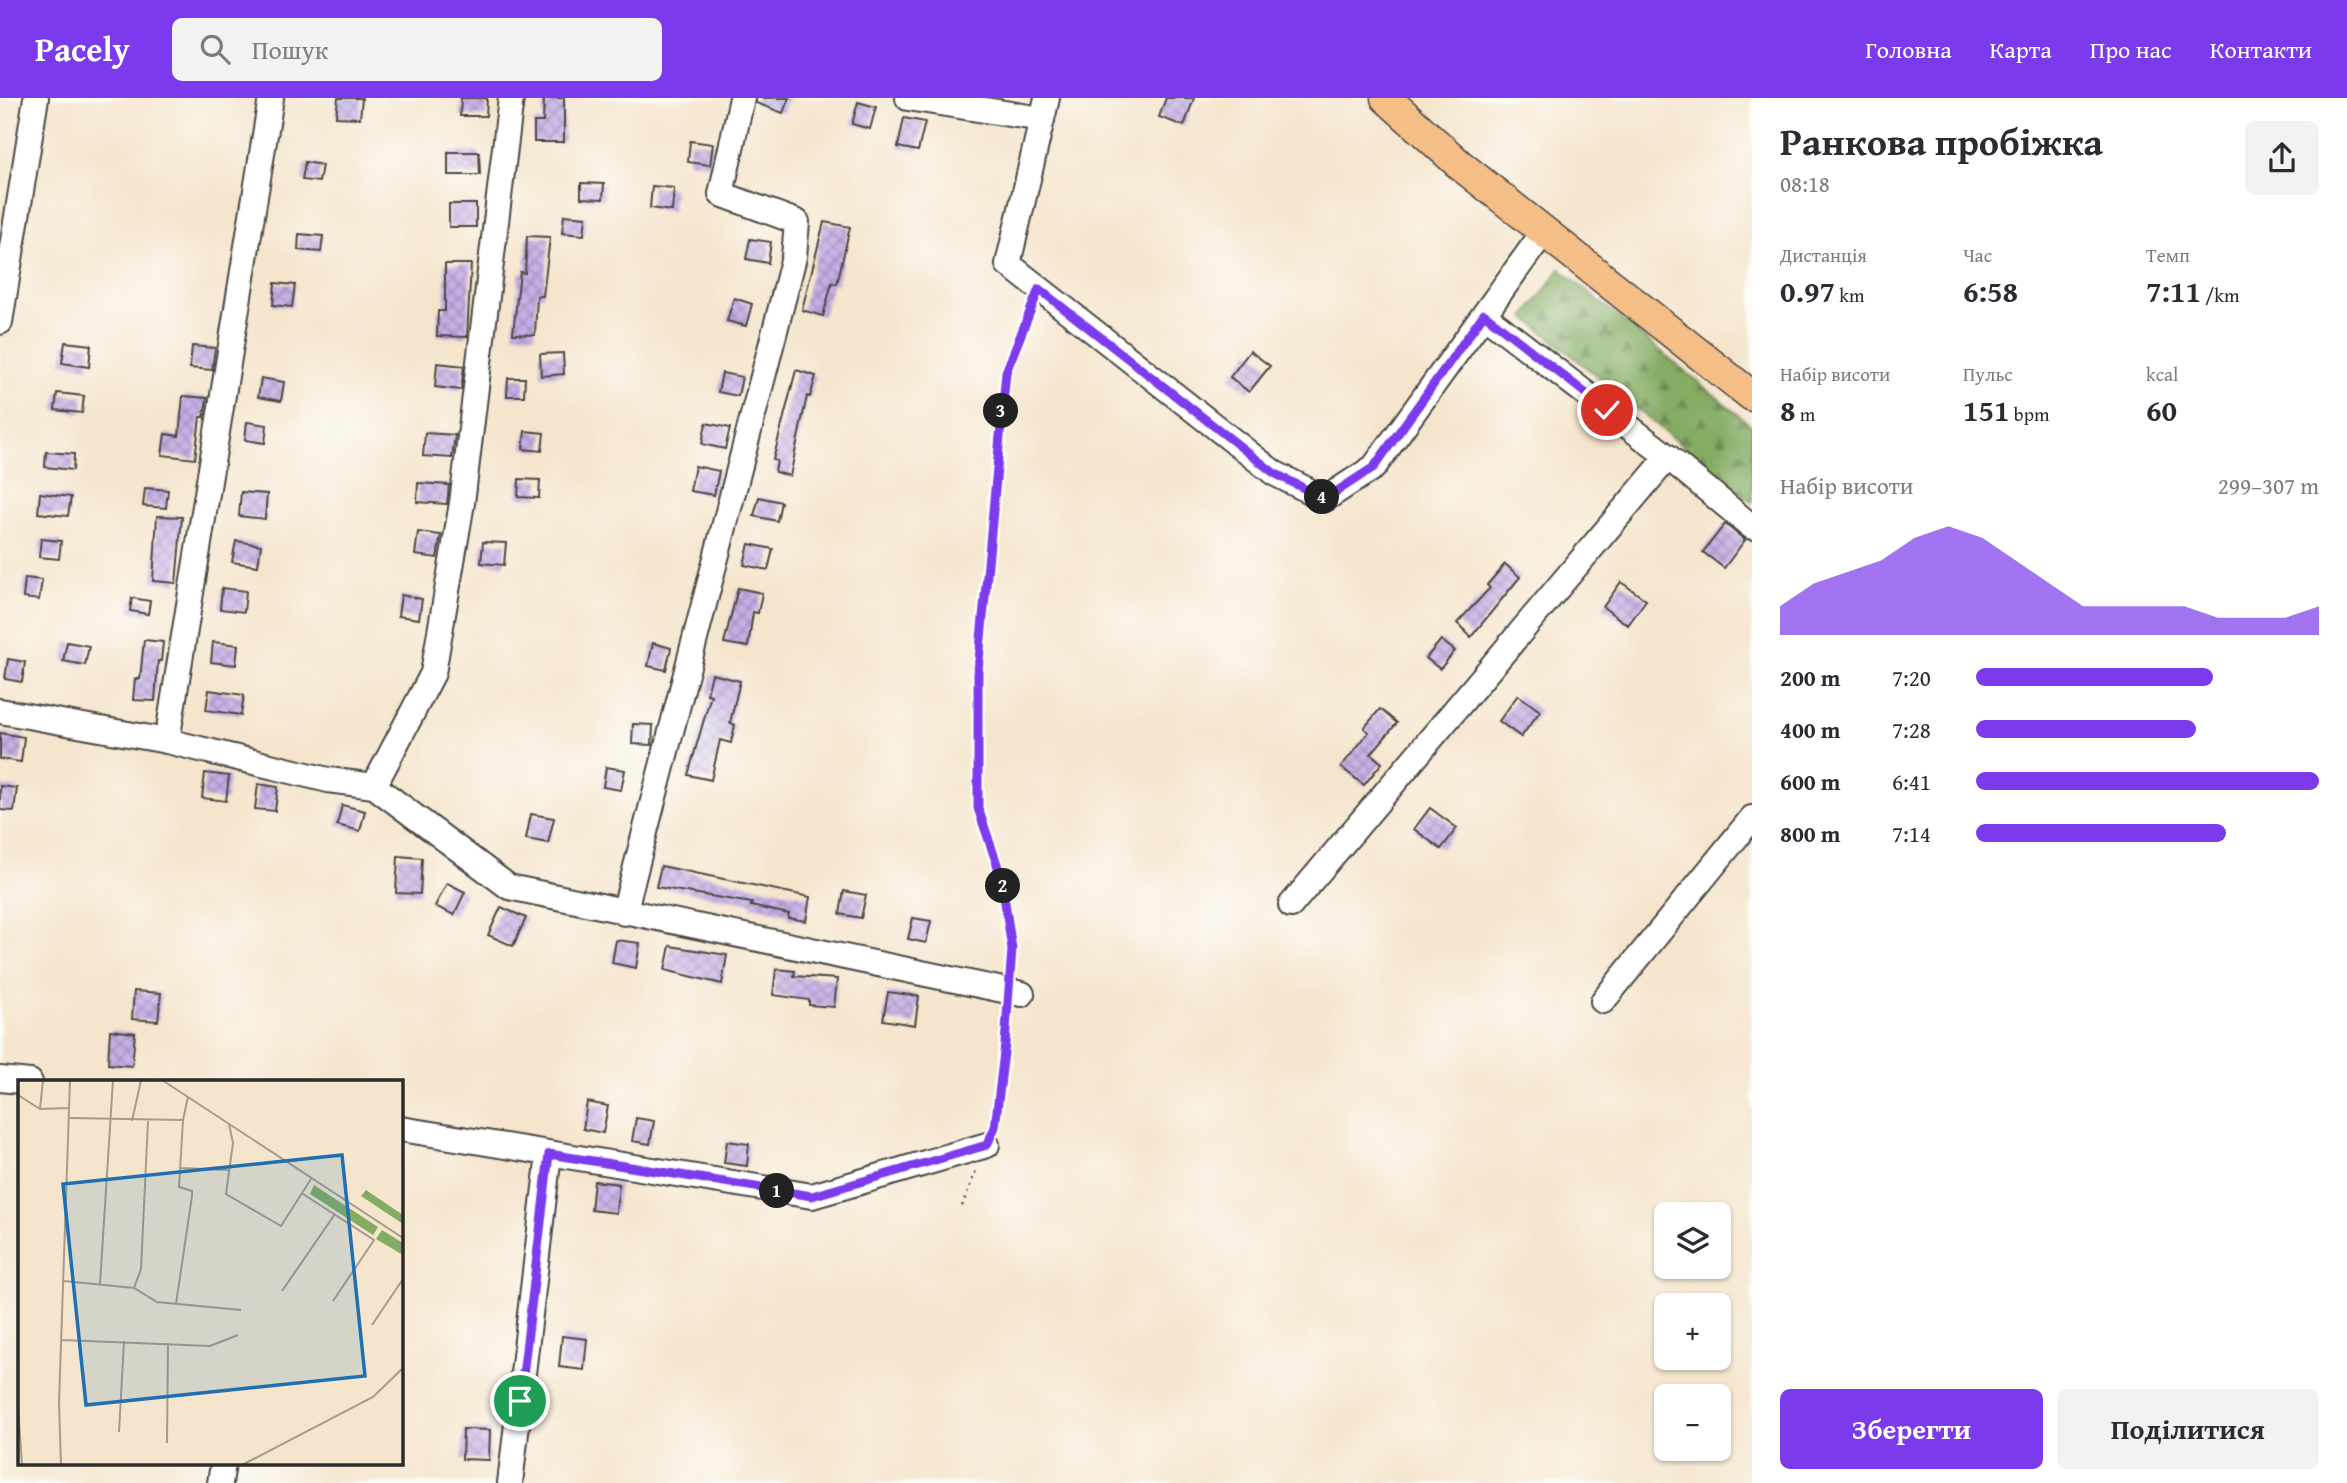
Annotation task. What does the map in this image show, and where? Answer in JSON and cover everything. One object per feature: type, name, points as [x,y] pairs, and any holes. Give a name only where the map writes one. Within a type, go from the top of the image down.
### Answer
[{"type":"main road","points":[[1386,98],[1460,165],[1752,396]]},
{"type":"street","points":[[0,323],[36,98]]},
{"type":"street","points":[[167,741],[271,98]]},
{"type":"street","points":[[374,786],[433,673],[462,503],[511,98]]},
{"type":"street","points":[[624,913],[794,257],[797,222],[721,194],[742,98]]},
{"type":"street","points":[[908,98],[1044,109],[1009,264],[1274,473],[1325,499],[1374,467],[1545,230]]},
{"type":"street","points":[[1484,314],[1668,457],[1752,527]]},
{"type":"street","points":[[1292,905],[1668,457]]},
{"type":"street","points":[[0,711],[167,741],[328,780],[374,786],[509,887],[1015,992]]},
{"type":"street","points":[[1603,1001],[1752,818]]},
{"type":"street","points":[[0,1079],[18,1081]]},
{"type":"street","points":[[402,1129],[812,1196],[987,1145]]},
{"type":"street","points":[[510,1483],[549,1154]]},
{"type":"path","points":[[962,1206],[995,1127],[1005,1044],[1015,992],[1012,949],[1001,876],[978,808],[978,671],[1006,372],[1039,289]]},
{"type":"green space","points":[[1560,269],[1752,426],[1752,503],[1525,317]]},
{"type":"building","points":[[338,98],[362,98],[360,118],[336,117]]},
{"type":"building","points":[[461,98],[487,98],[486,116],[460,116]]},
{"type":"building","points":[[544,98],[564,98],[564,142],[534,142],[534,122],[543,122]]},
{"type":"building","points":[[756,98],[789,98],[783,113],[756,103]]},
{"type":"building","points":[[1166,98],[1194,98],[1184,126],[1159,117]]},
{"type":"building","points":[[858,102],[876,107],[870,129],[852,124]]},
{"type":"building","points":[[904,118],[925,122],[918,151],[898,147]]},
{"type":"building","points":[[690,141],[713,144],[710,165],[688,162]]},
{"type":"building","points":[[448,152],[479,152],[480,175],[448,175]]},
{"type":"building","points":[[305,162],[322,165],[319,182],[302,180]]},
{"type":"building","points":[[581,183],[604,184],[603,199],[581,198]]},
{"type":"building","points":[[652,186],[674,188],[672,211],[650,208]]},
{"type":"building","points":[[449,204],[476,204],[476,227],[449,227]]},
{"type":"building","points":[[564,215],[586,217],[584,235],[562,233]]},
{"type":"building","points":[[824,222],[850,227],[837,284],[832,283],[823,316],[802,310]]},
{"type":"building","points":[[299,234],[323,236],[321,252],[298,250]]},
{"type":"building","points":[[527,236],[550,237],[543,296],[537,296],[535,335],[513,334],[520,272],[525,273]]},
{"type":"building","points":[[750,239],[771,242],[768,263],[746,259]]},
{"type":"building","points":[[445,264],[471,264],[467,337],[437,336],[438,311],[445,311]]},
{"type":"building","points":[[275,283],[295,285],[292,307],[273,305]]},
{"type":"building","points":[[734,298],[752,304],[746,326],[727,321]]},
{"type":"building","points":[[65,342],[91,345],[89,367],[62,363]]},
{"type":"building","points":[[192,346],[215,348],[212,370],[190,368]]},
{"type":"building","points":[[1250,351],[1270,366],[1249,392],[1230,377]]},
{"type":"building","points":[[563,353],[564,374],[541,376],[540,354]]},
{"type":"building","points":[[437,363],[464,366],[461,390],[435,387]]},
{"type":"building","points":[[796,370],[816,376],[810,397],[807,396],[790,476],[775,472],[777,461],[773,460]]},
{"type":"building","points":[[722,373],[742,377],[738,396],[718,392]]},
{"type":"building","points":[[261,378],[284,382],[281,401],[258,397]]},
{"type":"building","points":[[508,378],[525,378],[524,396],[507,396]]},
{"type":"building","points":[[57,393],[84,396],[82,413],[55,410]]},
{"type":"building","points":[[183,396],[207,398],[204,417],[200,417],[195,459],[162,455],[165,434],[179,436]]},
{"type":"building","points":[[247,422],[267,425],[265,443],[245,440]]},
{"type":"building","points":[[706,423],[730,428],[725,449],[702,444]]},
{"type":"building","points":[[525,431],[544,433],[542,451],[523,449]]},
{"type":"building","points":[[425,433],[455,435],[452,458],[423,456]]},
{"type":"building","points":[[46,452],[74,454],[73,470],[45,467]]},
{"type":"building","points":[[695,466],[719,471],[714,495],[690,491]]},
{"type":"building","points":[[519,479],[540,480],[539,498],[518,497]]},
{"type":"building","points":[[418,483],[449,485],[447,504],[417,502]]},
{"type":"building","points":[[145,488],[168,490],[166,508],[143,506]]},
{"type":"building","points":[[241,492],[267,494],[265,519],[239,516]]},
{"type":"building","points":[[40,493],[71,497],[68,516],[38,513]]},
{"type":"building","points":[[759,497],[781,502],[777,521],[754,516]]},
{"type":"building","points":[[157,516],[182,517],[176,583],[153,581]]},
{"type":"building","points":[[1725,524],[1745,540],[1724,568],[1703,552]]},
{"type":"building","points":[[418,532],[441,535],[437,558],[415,555]]},
{"type":"building","points":[[41,539],[61,541],[59,559],[39,557]]},
{"type":"building","points":[[236,541],[261,545],[258,566],[232,562]]},
{"type":"building","points":[[483,542],[506,543],[504,565],[481,563]]},
{"type":"building","points":[[749,544],[773,549],[768,570],[744,565]]},
{"type":"building","points":[[1505,564],[1520,577],[1471,637],[1457,623],[1490,588],[1487,585]]},
{"type":"building","points":[[25,578],[42,580],[39,600],[23,598]]},
{"type":"building","points":[[1621,582],[1646,600],[1628,625],[1603,607]]},
{"type":"building","points":[[222,588],[246,591],[244,612],[220,609]]},
{"type":"building","points":[[738,588],[762,593],[758,613],[753,612],[748,647],[724,643]]},
{"type":"building","points":[[401,595],[422,599],[419,619],[398,616]]},
{"type":"building","points":[[132,598],[150,601],[148,614],[130,611]]},
{"type":"building","points":[[144,640],[163,642],[161,661],[158,661],[155,701],[133,700],[135,679],[140,679]]},
{"type":"building","points":[[1441,640],[1455,651],[1440,669],[1426,658]]},
{"type":"building","points":[[67,642],[89,646],[85,665],[63,661]]},
{"type":"building","points":[[213,642],[238,645],[236,665],[211,662]]},
{"type":"building","points":[[653,643],[671,648],[666,670],[648,666]]},
{"type":"building","points":[[8,659],[25,662],[22,682],[5,679]]},
{"type":"building","points":[[712,674],[740,681],[730,723],[735,725],[731,743],[720,740],[711,780],[688,775],[711,695],[707,694]]},
{"type":"building","points":[[209,690],[244,695],[241,715],[206,710]]},
{"type":"building","points":[[1518,695],[1540,711],[1521,737],[1499,721]]},
{"type":"building","points":[[1380,709],[1397,723],[1371,754],[1382,763],[1364,785],[1341,767],[1369,732],[1364,728]]},
{"type":"building","points":[[633,724],[653,725],[652,745],[632,744]]},
{"type":"building","points":[[0,733],[24,737],[21,762],[0,759]]},
{"type":"building","points":[[606,767],[625,770],[621,790],[603,787]]},
{"type":"building","points":[[205,773],[229,776],[226,801],[202,798]]},
{"type":"building","points":[[258,784],[278,787],[275,811],[255,809]]},
{"type":"building","points":[[0,786],[17,788],[14,811],[0,810]]},
{"type":"building","points":[[342,805],[365,811],[360,831],[337,825]]},
{"type":"building","points":[[1430,808],[1457,828],[1441,849],[1414,829]]},
{"type":"building","points":[[531,814],[554,818],[548,843],[526,839]]},
{"type":"building","points":[[398,856],[422,858],[420,894],[396,893]]},
{"type":"building","points":[[661,866],[810,897],[806,921],[788,918],[789,914],[751,906],[752,903],[656,887]]},
{"type":"building","points":[[447,883],[465,892],[454,915],[435,906]]},
{"type":"building","points":[[844,891],[866,895],[861,918],[840,914]]},
{"type":"building","points":[[501,907],[526,918],[513,946],[488,935]]},
{"type":"building","points":[[913,918],[931,921],[926,943],[908,939]]},
{"type":"building","points":[[616,940],[640,943],[636,968],[612,963]]},
{"type":"building","points":[[670,946],[727,955],[722,984],[665,970]]},
{"type":"building","points":[[776,969],[795,971],[794,976],[837,979],[834,1007],[809,1005],[809,1000],[773,995]]},
{"type":"building","points":[[134,991],[161,993],[158,1021],[132,1019]]},
{"type":"building","points":[[888,992],[919,996],[915,1025],[883,1020]]},
{"type":"building","points":[[110,1030],[135,1033],[132,1066],[108,1064]]},
{"type":"building","points":[[587,1102],[608,1106],[603,1133],[583,1129]]},
{"type":"building","points":[[636,1118],[654,1121],[650,1144],[632,1141]]},
{"type":"building","points":[[727,1141],[749,1144],[747,1166],[724,1163]]},
{"type":"building","points":[[594,1181],[619,1184],[616,1213],[591,1210]]},
{"type":"building","points":[[562,1336],[587,1339],[584,1370],[559,1367]]},
{"type":"building","points":[[463,1429],[490,1430],[489,1460],[462,1459]]},
{"type":"route","points":[[520,1401],[549,1154],[812,1196],[987,1145],[995,1127],[1012,949],[1001,876],[978,808],[978,671],[992,496],[1006,372],[1039,289],[1274,473],[1325,499],[1374,467],[1484,314],[1607,410]]}]
